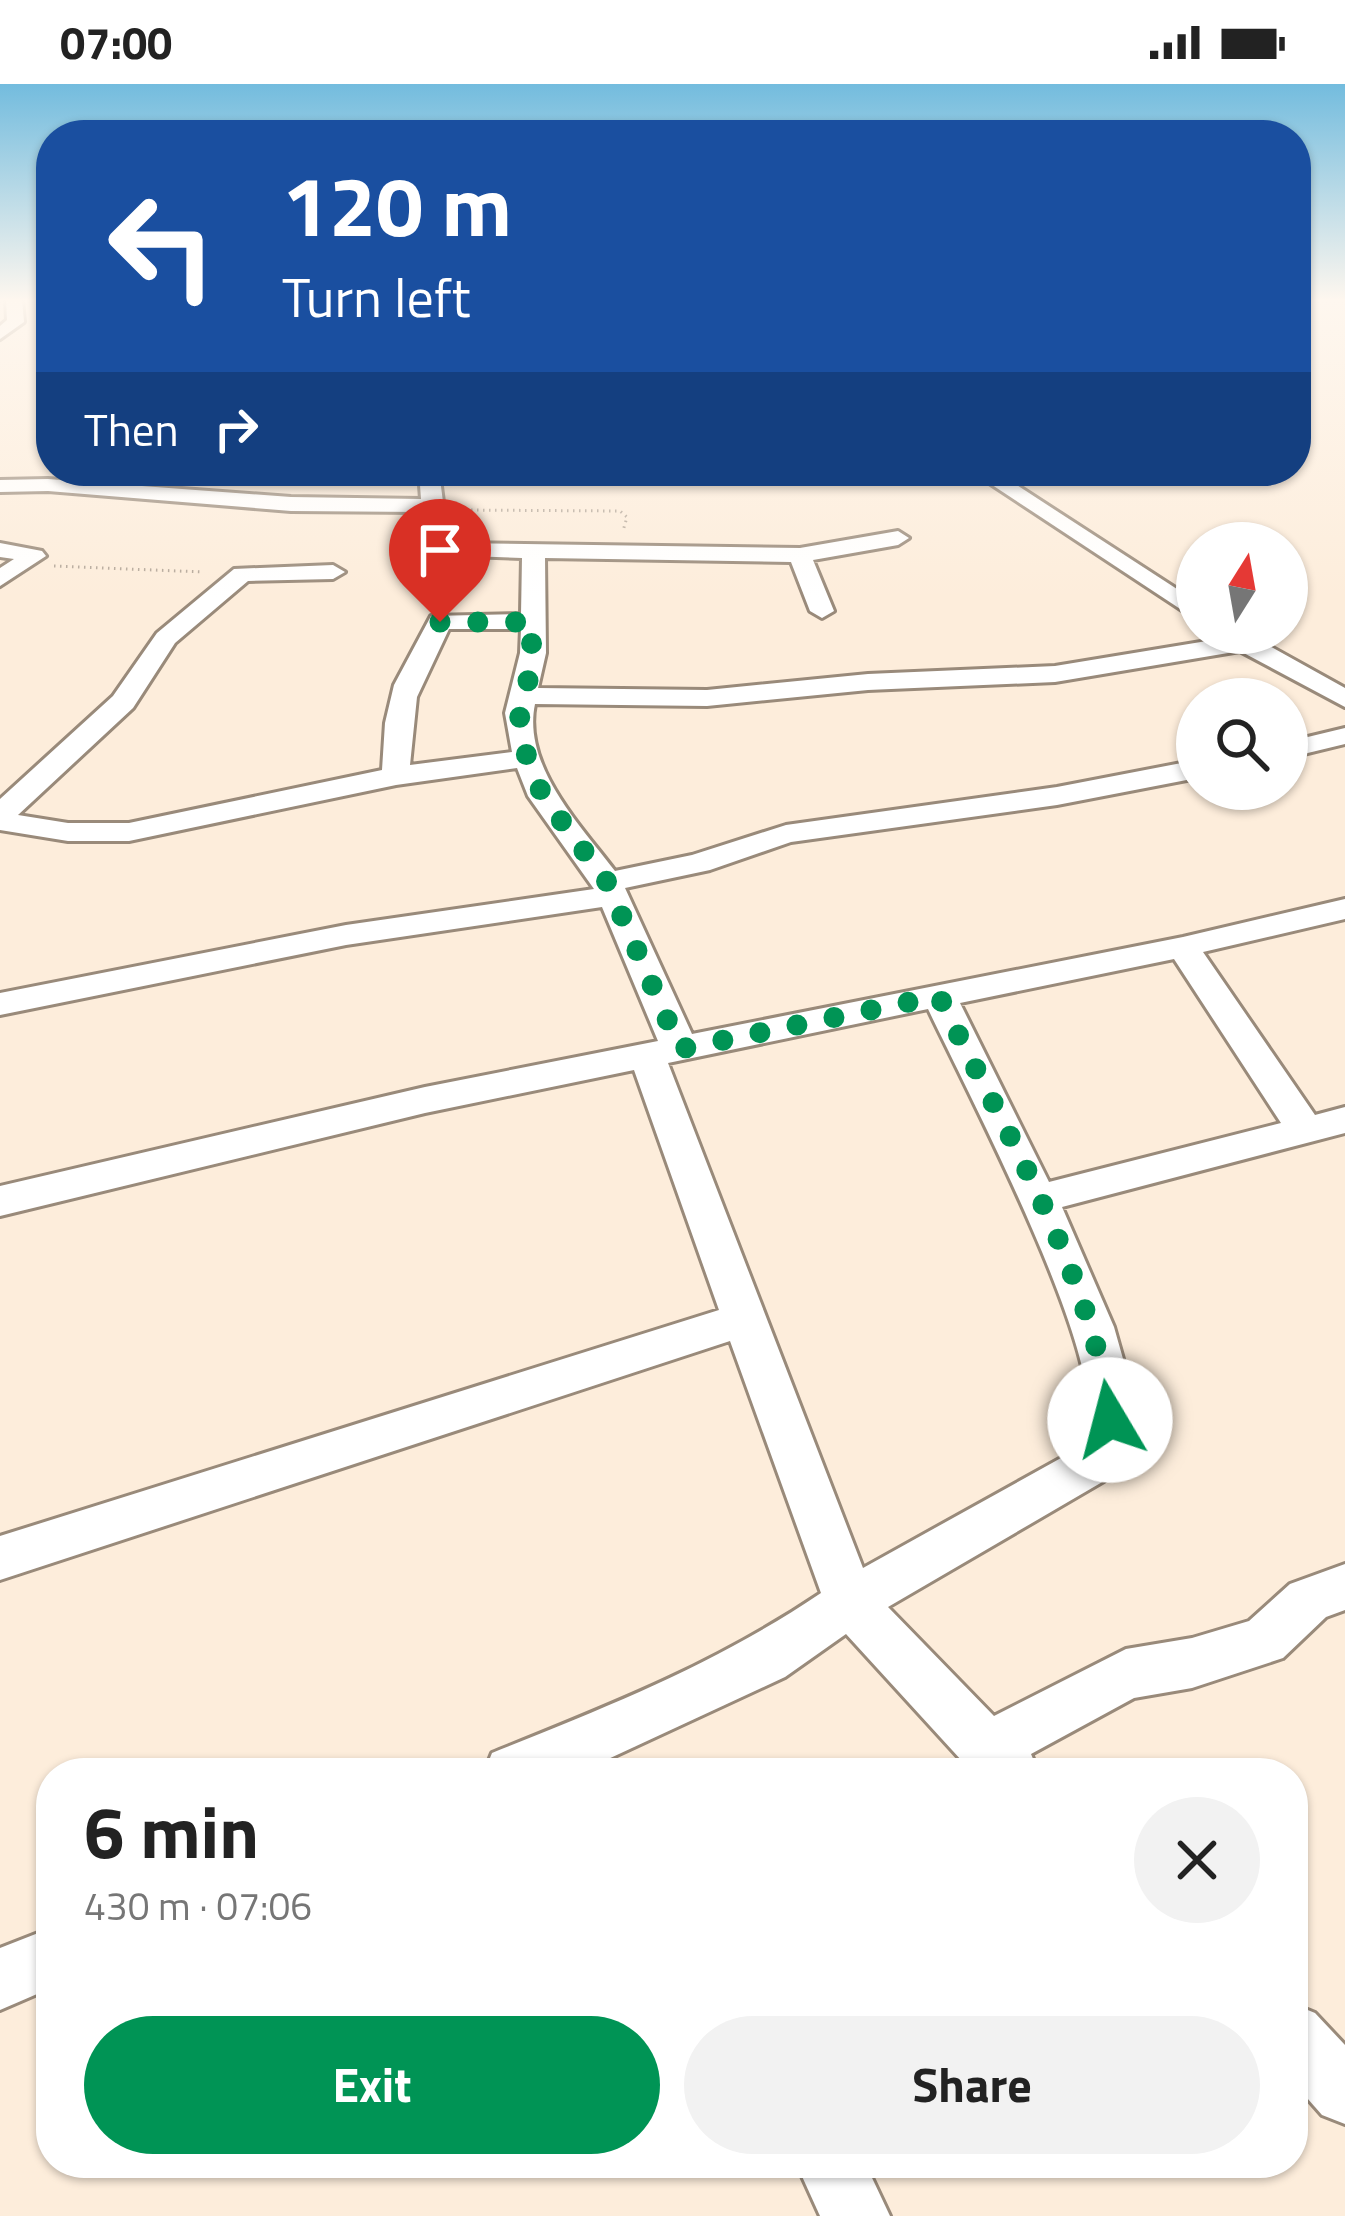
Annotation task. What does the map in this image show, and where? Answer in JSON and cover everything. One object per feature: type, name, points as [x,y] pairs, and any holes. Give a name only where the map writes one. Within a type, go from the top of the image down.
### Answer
[{"type":"street","points":[[0,486],[36,484]]},
{"type":"street","points":[[56,486],[291,504],[432,508]]},
{"type":"street","points":[[430,486],[436,534],[448,550],[800,555],[898,538]]},
{"type":"street","points":[[1004,486],[1176,599]]},
{"type":"street","points":[[0,550],[33,554],[0,579]]},
{"type":"street","points":[[534,551],[533,653],[519,713],[527,758],[556,815],[610,889],[744,1319],[850,1602],[996,1758]]},
{"type":"street","points":[[800,555],[822,611]]},
{"type":"street","points":[[0,818],[123,703],[166,638],[242,574],[333,572]]},
{"type":"street","points":[[397,776],[394,733],[400,706],[411,673],[440,622],[532,622]]},
{"type":"street","points":[[522,696],[707,698],[868,682],[1055,674],[1176,650]]},
{"type":"street","points":[[1263,654],[1345,700]]},
{"type":"street","points":[[1308,745],[1345,736]]},
{"type":"street","points":[[0,818],[68,832],[129,832],[397,776],[527,758]]},
{"type":"street","points":[[0,1004],[346,935],[610,889],[786,834],[1057,796],[1176,773]]},
{"type":"street","points":[[0,1202],[425,1100],[1183,947],[1345,909]]},
{"type":"street","points":[[1183,947],[1305,1130]]},
{"type":"street","points":[[549,1758],[644,1719],[766,1660],[850,1602],[1087,1466],[1110,1420],[1105,1373],[1091,1327],[1038,1199],[939,996]]},
{"type":"street","points":[[1038,1199],[1345,1120]]},
{"type":"street","points":[[0,1558],[744,1319]]},
{"type":"street","points":[[1003,1758],[1126,1674],[1210,1659],[1265,1641],[1308,1600],[1345,1587]]},
{"type":"street","points":[[0,1978],[36,1964]]},
{"type":"street","points":[[1308,2051],[1345,2092]]},
{"type":"street","points":[[837,2178],[856,2216]]},
{"type":"path","points":[[432,508],[620,511],[627,517],[618,552]]},
{"type":"path","points":[[440,622],[458,558],[448,550]]},
{"type":"path","points":[[24,565],[242,574]]},
{"type":"route","points":[[440,622],[532,622],[531,670],[519,713],[527,758],[543,796],[607,882],[680,1049],[939,996],[1038,1199],[1091,1327],[1105,1373],[1110,1420]]}]
